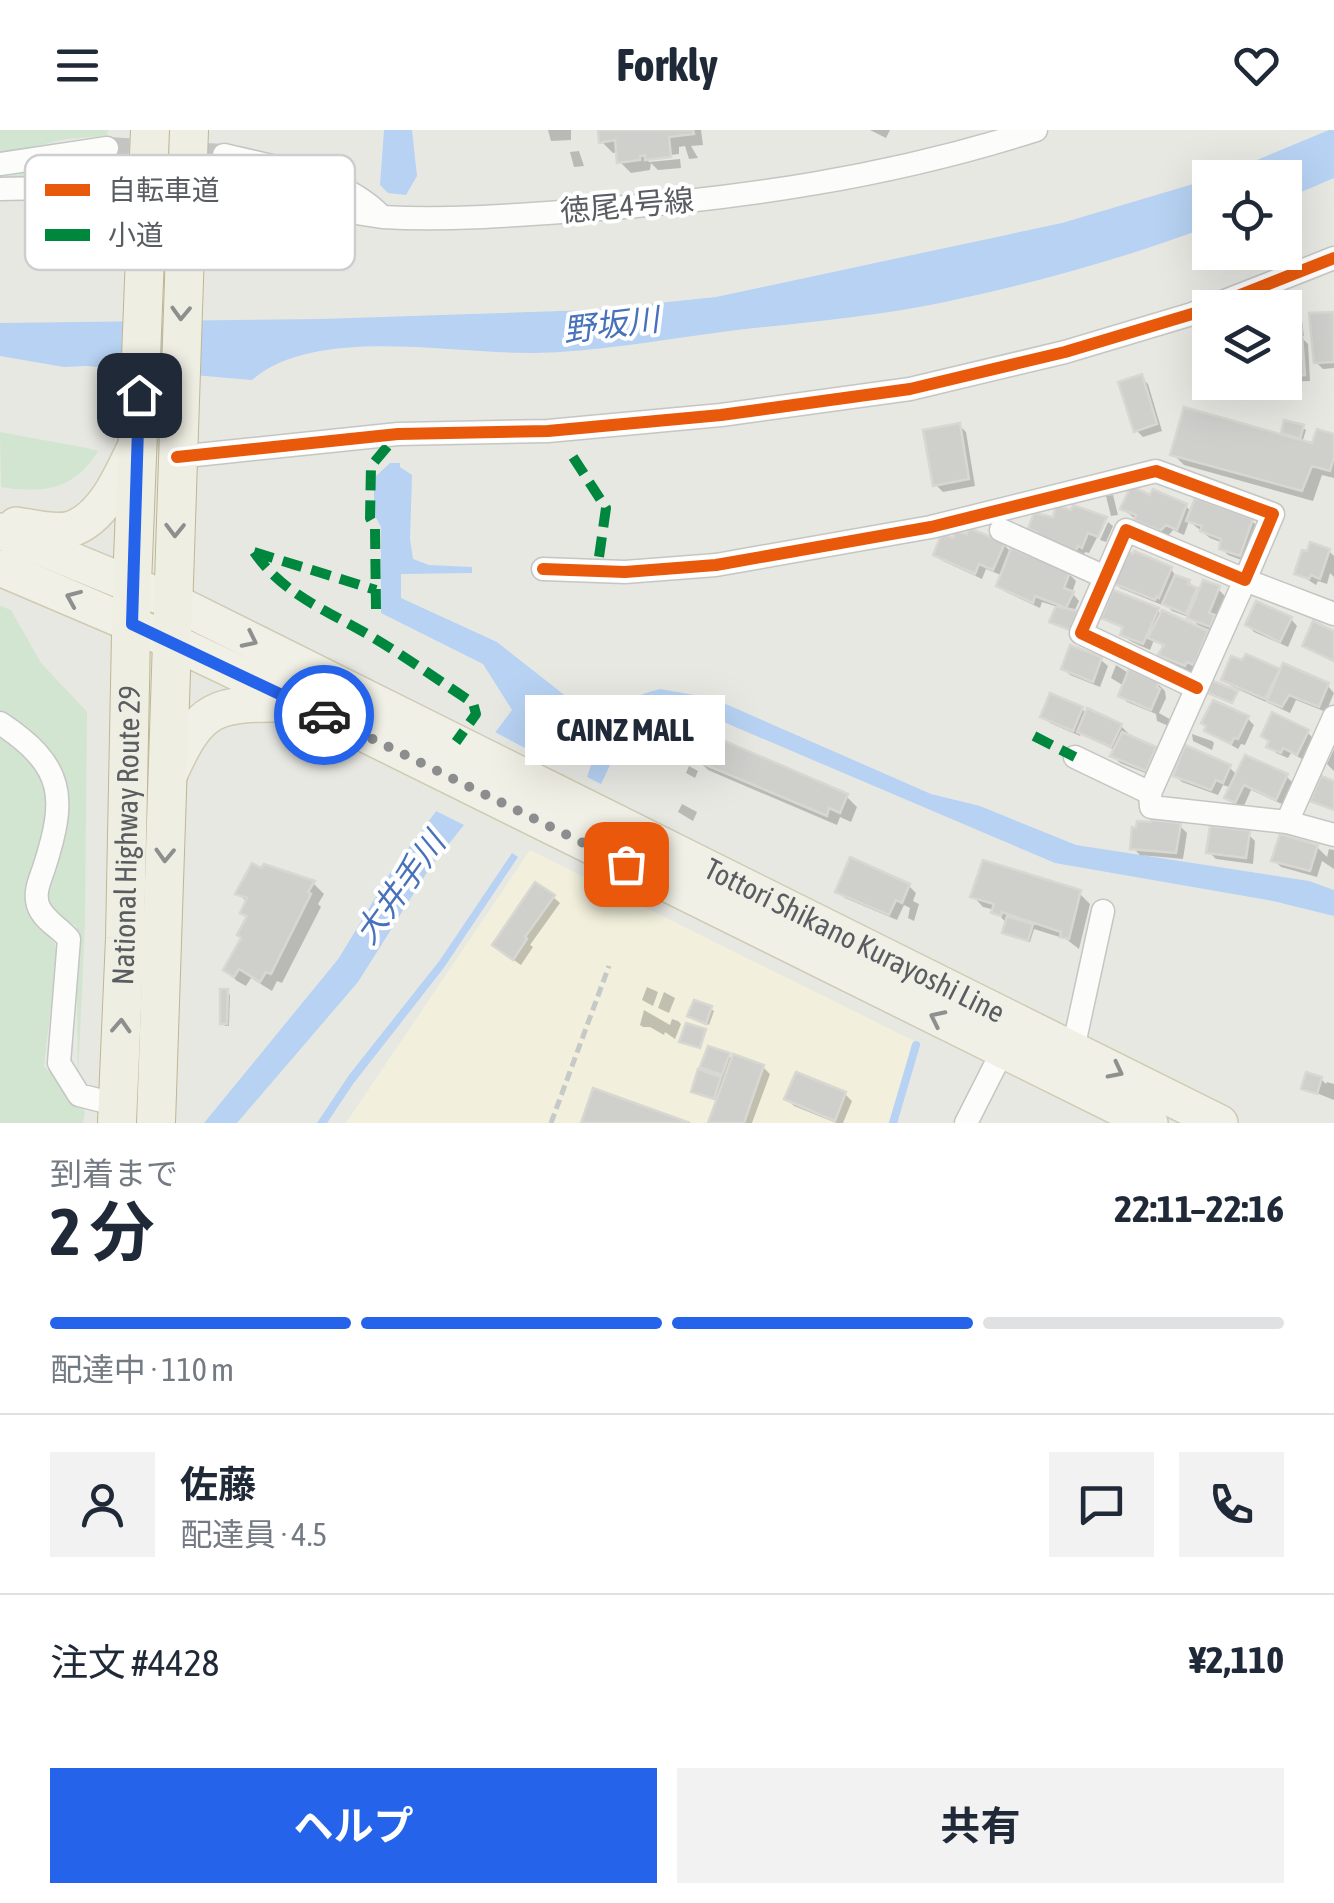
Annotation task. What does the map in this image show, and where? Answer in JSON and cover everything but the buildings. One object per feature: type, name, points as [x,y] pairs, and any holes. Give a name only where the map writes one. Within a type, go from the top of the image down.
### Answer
[{"type":"highway","name":"National Highway Route 29","points":[[149,155],[150,130]]},
{"type":"highway","name":"National Highway Route 29","points":[[187,155],[189,130]]},
{"type":"highway","name":"National Highway Route 29","points":[[117,1114],[144,270]]},
{"type":"highway","name":"National Highway Route 29","points":[[156,1123],[182,270]]},
{"type":"main road","points":[[0,523],[52,530],[71,529],[87,519],[105,501],[137,437]]},
{"type":"main road","name":"Tottori Shikano Kurayoshi Line","points":[[0,532],[174,602],[1220,1123]]},
{"type":"main road","name":"Tottori Shikano Kurayoshi Line","points":[[0,568],[171,641],[304,704],[1150,1123]]},
{"type":"main road","points":[[168,779],[194,728],[219,708],[238,703],[304,704]]},
{"type":"street","name":"徳尾4号線","points":[[355,194],[365,198],[382,216],[440,220],[662,205],[820,185],[929,161],[1036,130]]},
{"type":"street","points":[[60,155],[107,148]]},
{"type":"street","points":[[0,164],[25,160]]},
{"type":"street","points":[[0,189],[25,191]]},
{"type":"street","points":[[355,214],[382,216]]},
{"type":"street","points":[[177,445],[548,431],[721,415],[910,388],[1065,352],[1192,314],[1334,258]]},
{"type":"street","points":[[543,569],[625,572],[716,565],[931,527],[1156,470],[1273,514],[1150,793],[1150,806],[1287,822],[1334,835]]},
{"type":"street","points":[[1001,530],[1105,578]]},
{"type":"street","points":[[1196,688],[1081,632],[1126,530],[1334,614]]},
{"type":"street","points":[[1287,822],[1334,717]]},
{"type":"street","points":[[0,723],[24,738],[51,770],[57,790],[59,814],[37,890],[38,905],[46,919],[69,939],[59,1064],[79,1095],[117,1114]]},
{"type":"street","points":[[1076,757],[1150,793]]},
{"type":"street","points":[[1073,1049],[1103,911]]},
{"type":"street","points":[[966,1123],[1003,1050]]},
{"type":"path","points":[[551,1123],[609,966]]},
{"type":"shaded area","points":[[530,850],[914,1041],[889,1123],[346,1123]]},
{"type":"green space","points":[[0,130],[108,130],[107,136],[67,139],[0,154]]},
{"type":"green space","points":[[25,169],[25,179],[0,179],[0,172]]},
{"type":"green space","points":[[0,432],[98,451],[79,474],[56,486],[30,490],[1,487]]},
{"type":"green space","points":[[0,606],[11,610],[41,663],[87,712],[85,924],[78,1079],[76,926],[51,909],[45,894],[64,842],[67,802],[56,765],[46,749],[33,734],[0,712]]},
{"type":"green space","points":[[0,736],[34,763],[50,806],[33,916],[55,944],[57,955],[44,1066],[85,1111],[83,1123],[0,1123]]},
{"type":"water","points":[[384,130],[412,130],[417,176],[406,195],[388,193],[380,185]]},
{"type":"water","points":[[1334,130],[1334,178],[1302,192],[1302,160],[1257,160]]},
{"type":"water","name":"野坂川","points":[[1192,184],[1192,232],[1042,279],[886,313],[557,352],[348,348],[279,363],[252,380],[64,367],[0,356],[0,323],[321,319],[591,310],[716,297],[1062,223]]},
{"type":"water","name":"大井手川","points":[[390,463],[400,463],[412,475],[413,559],[429,565],[472,567],[472,573],[401,574],[401,598],[497,642],[572,701],[535,751],[464,825],[431,866],[358,982],[237,1123],[204,1123],[339,958],[392,870],[512,710],[483,664],[381,613],[381,527],[374,514],[374,485],[376,476]]},
{"type":"water","points":[[660,689],[712,698],[931,794],[980,806],[1076,845],[1309,881],[1334,890],[1334,916],[1273,901],[1055,863],[693,709],[672,708],[643,717],[624,737],[601,784],[587,777],[603,732],[618,710],[642,694]]},
{"type":"water","points":[[512,853],[518,857],[443,969],[327,1123],[317,1123],[349,1075],[440,960]]},
{"type":"pier","points":[[491,730],[538,755],[468,827],[432,809]]},
{"type":"waterway","points":[[893,1123],[916,1045]]},
{"type":"tunnel","points":[[107,148],[224,155]]},
{"type":"marked path","points":[[376,609],[371,466],[397,435]]},
{"type":"marked path","points":[[573,457],[606,508],[597,571]]},
{"type":"marked path","points":[[254,552],[291,590],[473,703],[476,714],[456,742]]},
{"type":"marked path","points":[[254,552],[376,590]]},
{"type":"marked path","points":[[1034,736],[1075,757]]},
{"type":"cycle path","points":[[177,457],[398,434],[548,431],[721,415],[910,389],[1065,352],[1192,314],[1334,258]]},
{"type":"cycle path","points":[[543,569],[625,572],[716,565],[931,527],[1156,471],[1273,514],[1245,580],[1126,530],[1081,633],[1197,688]]},
{"type":"way so far","points":[[324,715],[626,864]]},
{"type":"place","name":"CAINZ MALL","points":[[626,864]]},
{"type":"route","points":[[139,395],[132,624],[324,715]]}]
